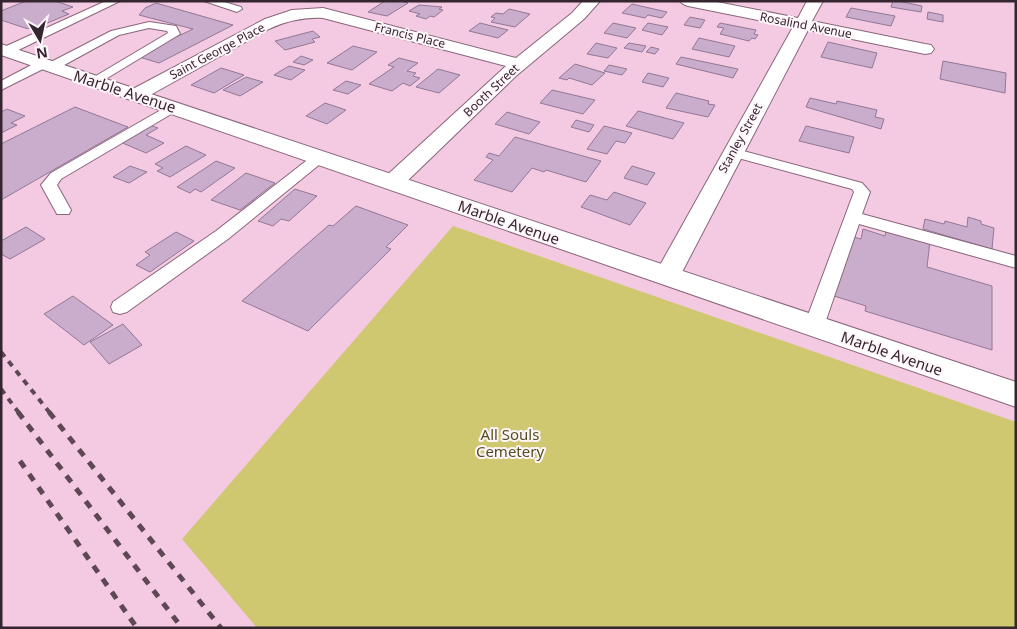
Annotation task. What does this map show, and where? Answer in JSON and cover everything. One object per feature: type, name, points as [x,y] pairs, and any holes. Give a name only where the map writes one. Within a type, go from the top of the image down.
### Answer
[{"type":"street","name":"Booth Street","points":[[393,182],[519,64],[578,16],[592,1]]},
{"type":"street","name":"Rosalind Avenue","points":[[688,1],[925,49]]},
{"type":"street","name":"Stanley Street","points":[[667,276],[732,152],[815,1]]},
{"type":"street","name":"Francis Place","points":[[300,12],[323,13],[519,64]]},
{"type":"street","name":"Saint George Place","points":[[136,95],[263,26],[284,16],[300,12]]},
{"type":"street","name":"Marble Avenue","points":[[4,50],[1016,395]]},
{"type":"lane","points":[[208,1],[237,9]]},
{"type":"lane","points":[[4,50],[111,2]]},
{"type":"lane","points":[[1,86],[115,33],[149,25],[172,28],[174,34],[95,80]]},
{"type":"lane","points":[[62,210],[49,185],[56,176],[173,107]]},
{"type":"lane","points":[[732,152],[857,186],[862,192],[814,326]]},
{"type":"lane","points":[[120,307],[278,192],[320,157]]},
{"type":"lane","points":[[853,217],[1016,262]]},
{"type":"green space","name":"All Souls Cemetery","points":[[453,226],[1016,422],[1016,628],[257,628],[182,539]]},
{"type":"building","points":[[26,1],[55,1],[73,7],[62,11],[69,14],[33,29],[1,20],[1,11]]},
{"type":"building","points":[[385,1],[408,3],[387,16],[368,12]]},
{"type":"building","points":[[893,1],[922,6],[921,12],[891,7]]},
{"type":"building","points":[[156,3],[233,25],[159,63],[136,56],[193,29],[139,15],[145,8]]},
{"type":"building","points":[[632,4],[667,12],[662,18],[648,15],[645,18],[622,13]]},
{"type":"building","points":[[419,5],[442,7],[439,9],[443,10],[434,17],[430,16],[426,19],[416,16],[420,14],[409,11]]},
{"type":"building","points":[[851,8],[895,16],[891,26],[846,17]]},
{"type":"building","points":[[509,9],[530,14],[515,27],[491,22],[495,18],[491,17],[496,13],[503,14]]},
{"type":"building","points":[[928,12],[943,15],[943,22],[927,19]]},
{"type":"building","points":[[690,17],[705,20],[700,28],[684,25]]},
{"type":"building","points":[[480,23],[508,30],[498,38],[469,31]]},
{"type":"building","points":[[613,23],[636,28],[627,38],[604,33]]},
{"type":"building","points":[[648,23],[668,27],[662,35],[642,30]]},
{"type":"building","points":[[720,23],[756,30],[754,34],[758,35],[755,39],[752,38],[749,41],[720,34],[724,28],[717,27]]},
{"type":"building","points":[[313,31],[320,37],[312,39],[315,42],[285,50],[275,41]]},
{"type":"building","points":[[699,38],[735,46],[729,57],[692,49]]},
{"type":"building","points":[[828,42],[877,53],[872,68],[821,57]]},
{"type":"building","points":[[596,43],[617,48],[608,58],[587,54]]},
{"type":"building","points":[[629,43],[646,46],[642,52],[624,48]]},
{"type":"building","points":[[353,46],[377,52],[352,70],[327,63]]},
{"type":"building","points":[[651,47],[659,49],[655,54],[646,52]]},
{"type":"building","points":[[301,56],[313,60],[304,65],[293,62]]},
{"type":"building","points":[[681,57],[738,69],[733,78],[676,64]]},
{"type":"building","points":[[399,58],[418,63],[407,71],[416,73],[413,76],[420,78],[410,86],[403,83],[392,91],[369,84],[394,67],[388,65]]},
{"type":"building","points":[[943,61],[1006,73],[1005,93],[940,79]]},
{"type":"building","points":[[575,64],[605,73],[592,85],[569,78],[567,80],[559,78]]},
{"type":"building","points":[[609,65],[627,69],[622,75],[604,71]]},
{"type":"building","points":[[289,66],[305,70],[291,80],[274,75]]},
{"type":"building","points":[[221,68],[244,75],[214,93],[191,85]]},
{"type":"building","points":[[438,69],[460,75],[439,93],[416,87]]},
{"type":"building","points":[[648,73],[669,78],[663,87],[642,82]]},
{"type":"building","points":[[246,77],[263,82],[240,96],[223,90]]},
{"type":"building","points":[[346,81],[361,85],[348,94],[333,90]]},
{"type":"building","points":[[552,90],[595,100],[583,114],[540,103]]},
{"type":"building","points":[[676,93],[709,101],[708,104],[715,105],[708,117],[666,108]]},
{"type":"building","points":[[810,98],[836,104],[837,101],[877,110],[875,117],[884,119],[881,129],[806,107]]},
{"type":"building","points":[[325,103],[346,110],[327,124],[306,116]]},
{"type":"building","points":[[75,107],[128,127],[1,200],[1,144]]},
{"type":"building","points":[[7,109],[25,116],[11,123],[17,125],[1,133],[1,112]]},
{"type":"building","points":[[638,111],[684,123],[673,139],[626,126]]},
{"type":"building","points":[[507,112],[540,122],[529,134],[495,124]]},
{"type":"building","points":[[576,120],[594,125],[589,132],[571,127]]},
{"type":"building","points":[[149,125],[158,128],[146,135],[164,143],[146,153],[118,141]]},
{"type":"building","points":[[604,126],[632,133],[625,143],[616,141],[607,154],[587,149]]},
{"type":"building","points":[[806,126],[854,137],[849,153],[799,141]]},
{"type":"building","points":[[515,137],[601,161],[586,182],[546,170],[544,172],[532,168],[512,192],[474,180],[493,160],[486,157],[489,153],[499,156]]},
{"type":"building","points":[[186,146],[206,155],[170,177],[157,171],[163,168],[155,164]]},
{"type":"building","points":[[216,161],[235,168],[201,192],[195,189],[190,193],[177,187]]},
{"type":"building","points":[[130,166],[147,172],[129,183],[113,177]]},
{"type":"building","points":[[632,166],[655,173],[647,185],[624,178]]},
{"type":"building","points":[[246,173],[275,183],[240,210],[211,200]]},
{"type":"building","points":[[295,189],[317,196],[289,221],[281,219],[273,226],[258,221]]},
{"type":"building","points":[[614,192],[646,203],[630,225],[581,207],[590,195],[607,200]]},
{"type":"building","points":[[356,206],[408,225],[386,247],[391,249],[308,331],[242,301],[329,225],[333,226]]},
{"type":"building","points":[[968,217],[994,228],[992,249],[923,229],[925,219],[944,224],[945,221],[967,227]]},
{"type":"building","points":[[26,227],[45,239],[10,259],[1,254],[1,241]]},
{"type":"building","points":[[863,229],[885,236],[886,230],[930,241],[927,267],[992,286],[992,350],[865,311],[866,306],[831,295],[846,235],[861,239]]},
{"type":"building","points":[[176,232],[194,241],[150,272],[136,265],[150,255],[145,252]]},
{"type":"building","points":[[73,296],[113,325],[84,345],[44,314]]},
{"type":"building","points":[[123,324],[142,345],[109,364],[90,342]]},
{"type":"railway","points":[[1,352],[50,413]]},
{"type":"railway","points":[[1,389],[19,413]]},
{"type":"railway","points":[[18,412],[182,628]]},
{"type":"railway","points":[[49,412],[221,628]]},
{"type":"railway","points":[[20,461],[137,628]]}]
